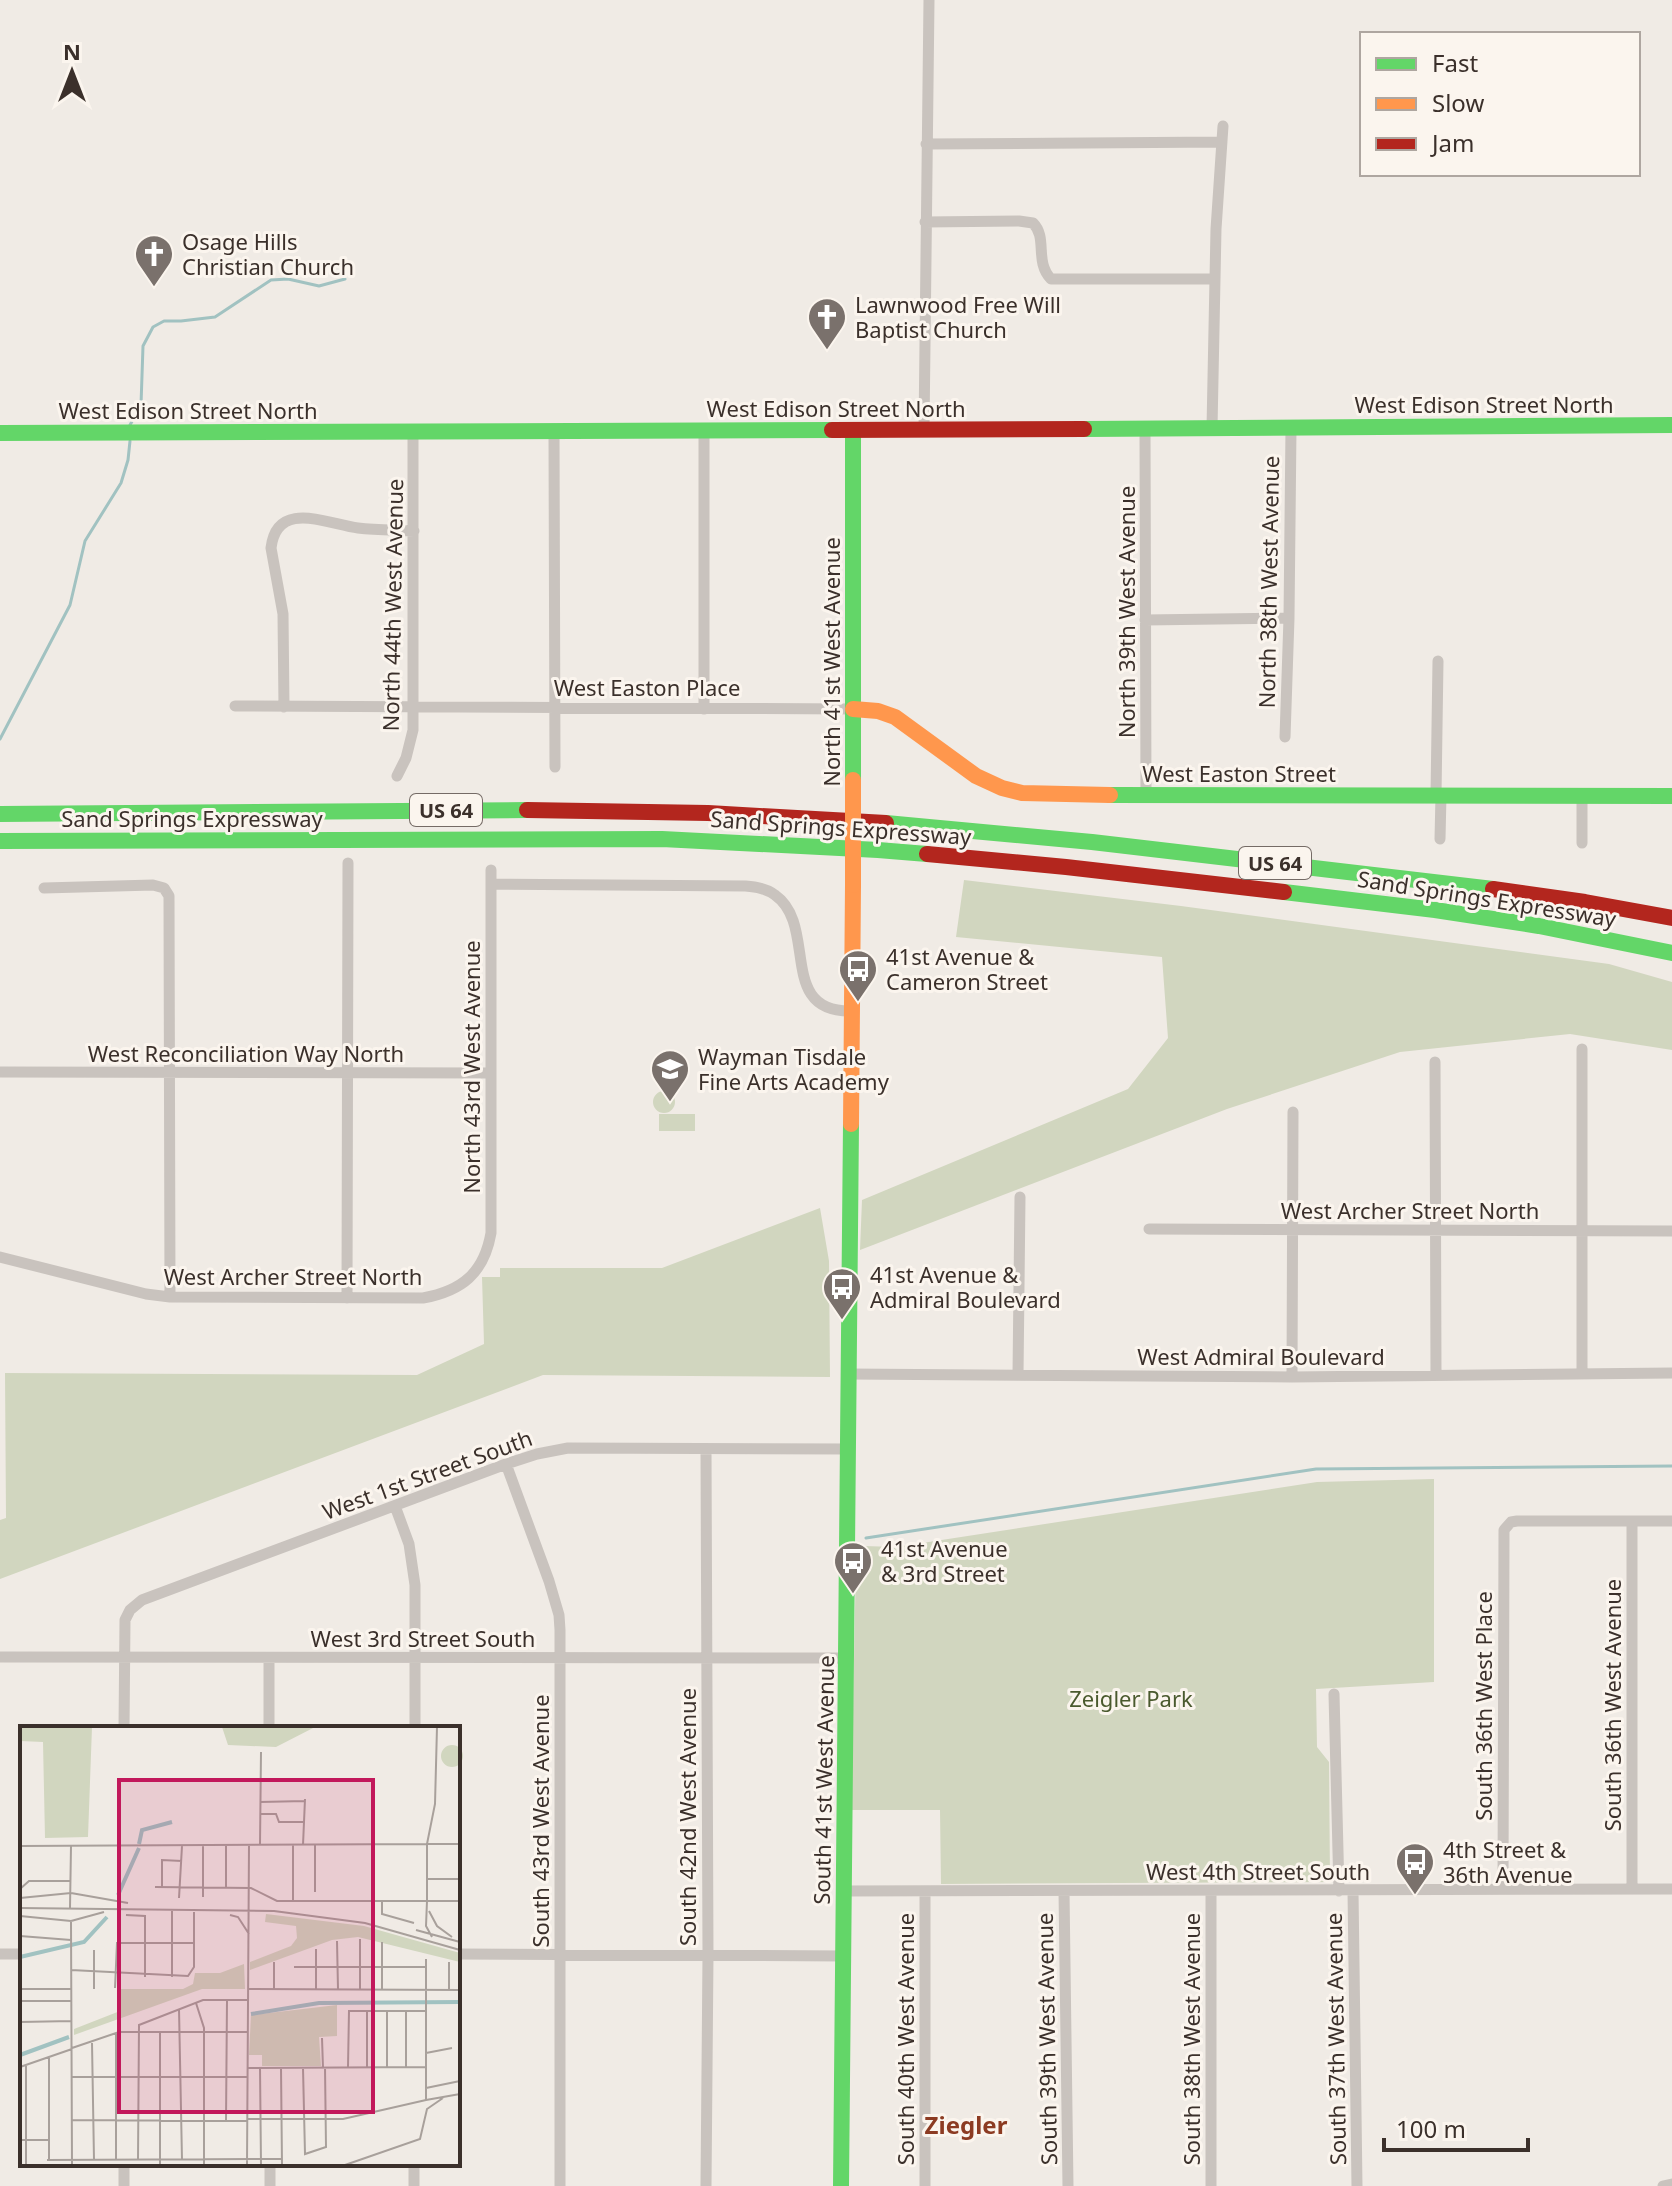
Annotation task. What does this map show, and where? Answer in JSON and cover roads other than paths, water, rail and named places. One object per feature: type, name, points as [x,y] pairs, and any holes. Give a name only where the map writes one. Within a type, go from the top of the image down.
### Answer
[{"type":"main road","name":"West Edison Street North","points":[[0,433],[1672,425]]},
{"type":"main road","name":"North 41st West Avenue","points":[[849,1374],[853,1011],[853,430]]},
{"type":"main road","name":"West Easton Place","points":[[853,709],[878,711],[895,717],[976,776],[1002,788],[1037,794]]},
{"type":"main road","name":"West Easton Street","points":[[1037,794],[1672,796]]},
{"type":"main road","points":[[0,798],[65,813]]},
{"type":"main road","name":"Sand Springs Expressway","points":[[0,814],[596,810],[877,822],[1474,886],[1571,899],[1672,918]]},
{"type":"main road","name":"Sand Springs Expressway","points":[[0,841],[662,839],[918,852],[1422,908],[1539,926],[1672,953]]},
{"type":"main road","points":[[0,855],[66,841]]},
{"type":"main road","name":"South 41st West Avenue","points":[[841,2186],[849,1374]]},
{"type":"street","points":[[924,430],[929,0]]},
{"type":"street","points":[[1212,428],[1215,279],[1223,126]]},
{"type":"street","points":[[926,144],[1222,142]]},
{"type":"street","points":[[925,222],[1033,223],[1039,232],[1041,264],[1051,279],[1215,279]]},
{"type":"street","name":"North 38th West Avenue","points":[[1285,737],[1291,428]]},
{"type":"street","name":"North 39th West Avenue","points":[[1145,429],[1146,796]]},
{"type":"street","points":[[704,431],[704,709]]},
{"type":"street","name":"North 44th West Avenue","points":[[397,776],[411,741],[414,708],[413,432]]},
{"type":"street","points":[[554,432],[555,767]]},
{"type":"street","points":[[284,707],[283,614],[271,548],[273,538],[284,523],[309,517],[360,528],[414,531]]},
{"type":"street","points":[[1145,620],[1289,618]]},
{"type":"street","points":[[1438,661],[1440,839]]},
{"type":"street","name":"West Easton Place","points":[[235,706],[853,709]]},
{"type":"street","points":[[1582,796],[1582,843]]},
{"type":"street","points":[[347,1298],[348,863]]},
{"type":"street","name":"North 43rd West Avenue","points":[[482,1263],[491,1233],[491,870]]},
{"type":"street","points":[[491,884],[745,886],[767,890],[782,901],[794,918],[801,972],[810,992],[823,1006],[835,1011],[853,1011]]},
{"type":"street","points":[[44,888],[153,885],[164,888],[170,901],[170,1297]]},
{"type":"street","points":[[1582,1049],[1582,1373]]},
{"type":"street","points":[[1435,1062],[1436,1374]]},
{"type":"street","name":"West Reconciliation Way North","points":[[0,1072],[491,1073]]},
{"type":"street","points":[[1292,1377],[1293,1112]]},
{"type":"street","points":[[1018,1375],[1020,1197]]},
{"type":"street","name":"West Archer Street North","points":[[1149,1229],[1672,1231]]},
{"type":"street","name":"West Archer Street North","points":[[0,1257],[146,1294],[170,1297],[423,1298],[439,1295],[465,1281],[482,1263]]},
{"type":"street","name":"West Admiral Boulevard","points":[[849,1374],[1292,1377],[1672,1373]]},
{"type":"street","name":"West 1st Street South","points":[[124,1726],[125,1620],[130,1610],[142,1600],[537,1454],[568,1448],[849,1449]]},
{"type":"street","name":"South 42nd West Avenue","points":[[706,1449],[706,2186]]},
{"type":"street","name":"South 43rd West Avenue","points":[[506,1464],[555,1599],[560,1630],[560,2186]]},
{"type":"street","points":[[395,1506],[413,1563],[415,1726]]},
{"type":"street","name":"South 36th West Place","points":[[1503,1889],[1504,1530],[1507,1525],[1517,1521],[1632,1521]]},
{"type":"street","points":[[1632,1521],[1672,1521]]},
{"type":"street","name":"South 36th West Avenue","points":[[1632,1521],[1632,1889]]},
{"type":"street","name":"West 3rd Street South","points":[[0,1657],[846,1658]]},
{"type":"street","points":[[269,1658],[269,1726]]},
{"type":"street","name":"South 37th West Avenue","points":[[1334,1694],[1339,1891]]},
{"type":"street","name":"West 4th Street South","points":[[844,1891],[1672,1889]]},
{"type":"street","name":"South 40th West Avenue","points":[[925,1891],[925,2186]]},
{"type":"street","name":"South 39th West Avenue","points":[[1064,1891],[1068,2186]]},
{"type":"street","name":"South 38th West Avenue","points":[[1211,1891],[1211,2186]]},
{"type":"street","name":"South 37th West Avenue","points":[[1353,1891],[1357,2186]]},
{"type":"street","points":[[460,1954],[843,1956]]},
{"type":"street","points":[[1663,2186],[1672,2184]]},
{"type":"waterway","points":[[130,425],[141,405],[143,346],[153,327],[164,321],[215,317],[271,280],[288,279],[319,286],[345,279]]},
{"type":"waterway","points":[[0,739],[70,605],[85,541],[121,483],[130,441]]},
{"type":"waterway","points":[[866,1538],[1316,1469],[1672,1466]]},
{"type":"place","name":"Osage Hills Christian Church","points":[[154,288]]},
{"type":"place","name":"Lawnwood Free Will Baptist Church","points":[[827,351]]},
{"type":"place","name":"41st Avenue & Cameron Street","points":[[858,1003]]},
{"type":"place","name":"Wayman Tisdale Fine Arts Academy","points":[[670,1103]]},
{"type":"place","name":"41st Avenue & Admiral Boulevard","points":[[842,1321]]},
{"type":"place","name":"41st Avenue & 3rd Street","points":[[853,1595]]},
{"type":"place","name":"4th Street & 36th Avenue","points":[[1415,1896]]},
{"type":"district","name":"Ziegler","points":[[966,2124]]},
{"type":"park label","name":"Zeigler Park","points":[[1131,1698]]}]
